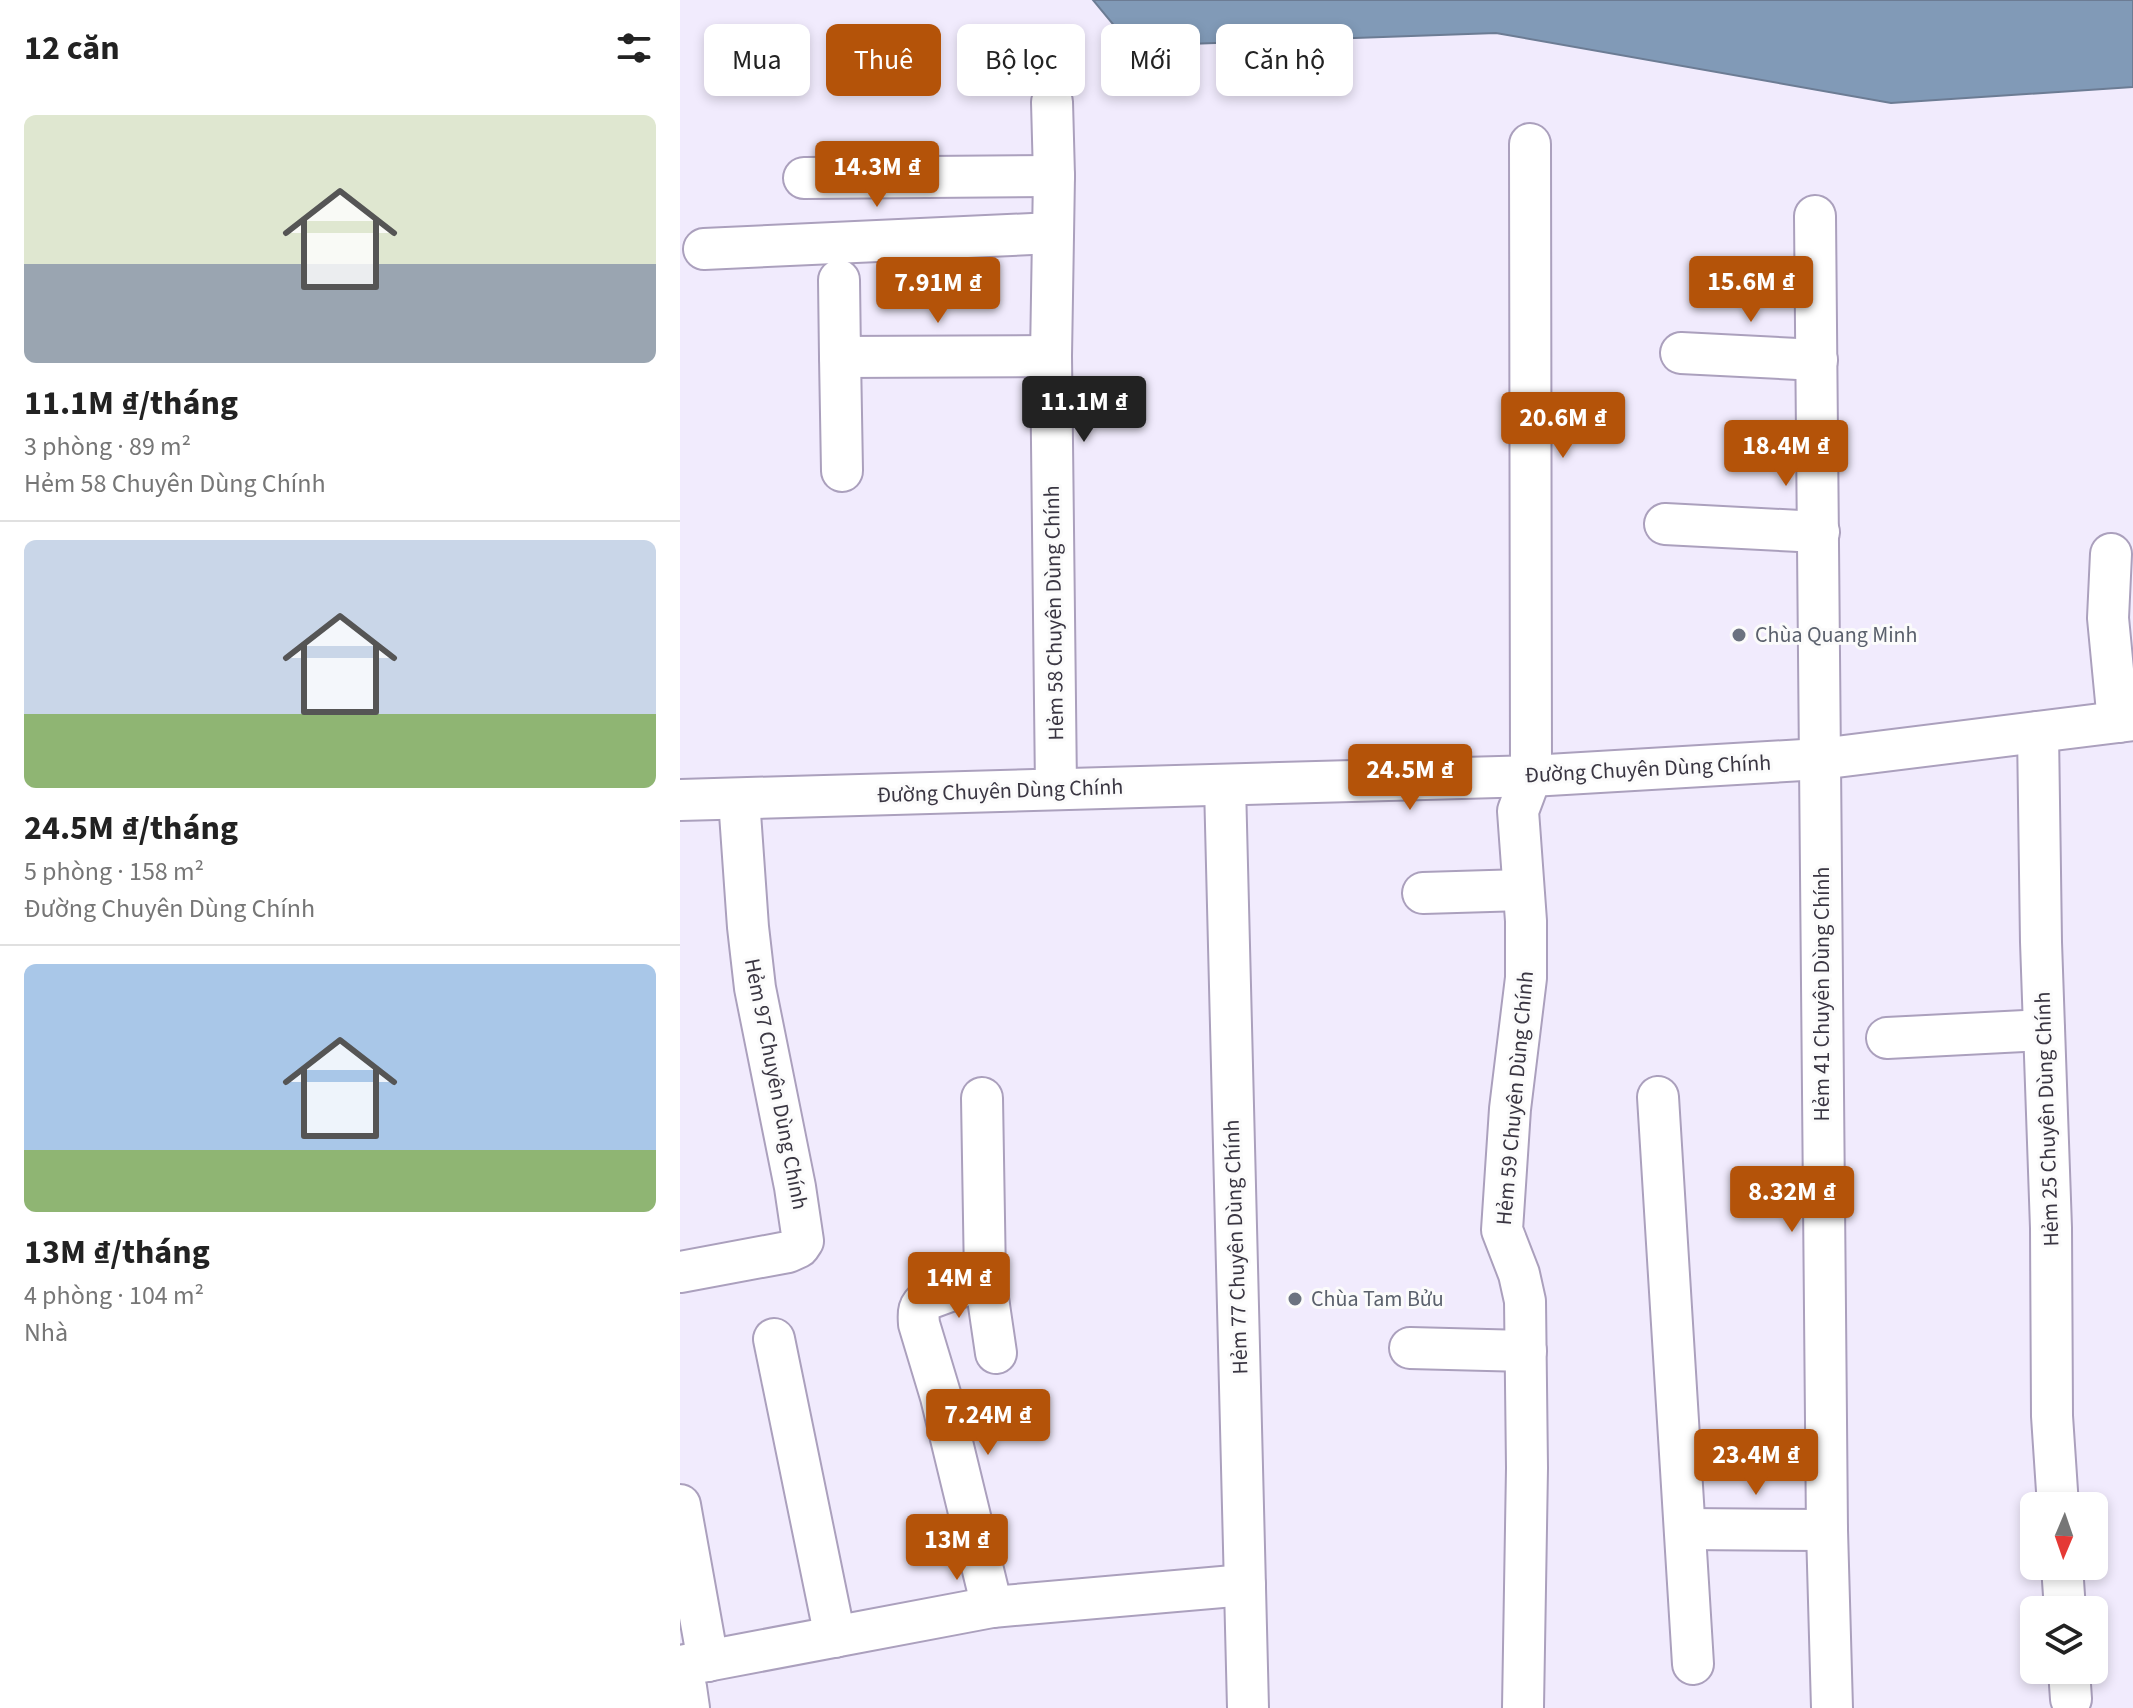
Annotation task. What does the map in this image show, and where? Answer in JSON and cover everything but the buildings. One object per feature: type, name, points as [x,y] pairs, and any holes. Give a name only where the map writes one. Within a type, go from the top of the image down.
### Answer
[{"type":"street","name":"Hẻm 58 Chuyên Dùng Chính","points":[[1052,102],[1051,356],[1056,788]]},
{"type":"street","name":"Hẻm 59 Chuyên Dùng Chính","points":[[1523,1708],[1527,1468],[1525,1301],[1519,1274],[1502,1230],[1510,1109],[1526,978],[1518,811],[1531,776],[1530,144]]},
{"type":"street","points":[[804,178],[1054,176]]},
{"type":"street","name":"Hẻm 41 Chuyên Dùng Chính","points":[[1815,216],[1827,1530],[1832,1708]]},
{"type":"street","points":[[704,249],[1053,233]]},
{"type":"street","points":[[839,280],[842,471]]},
{"type":"street","points":[[1681,353],[1817,360]]},
{"type":"street","points":[[840,357],[1051,356]]},
{"type":"street","points":[[1665,524],[1819,532]]},
{"type":"street","points":[[2111,554],[2108,618],[2126,721]]},
{"type":"street","name":"Đường Chuyên Dùng Chính","points":[[680,800],[1531,776],[1820,759],[2126,721]]},
{"type":"street","name":"Hẻm 25 Chuyên Dùng Chính","points":[[2038,732],[2051,1228],[2052,1416],[2057,1492]]},
{"type":"street","name":"Hẻm 77 Chuyên Dùng Chính","points":[[1225,785],[1248,1708]]},
{"type":"street","name":"Hẻm 97 Chuyên Dùng Chính","points":[[680,1272],[788,1252],[799,1247],[803,1241],[755,988],[739,799]]},
{"type":"street","points":[[1423,893],[1523,890]]},
{"type":"street","points":[[1887,1038],[2044,1030]]},
{"type":"street","points":[[1658,1097],[1693,1664]]},
{"type":"street","points":[[982,1098],[985,1278],[996,1353]]},
{"type":"street","points":[[985,1278],[928,1299],[920,1305],[918,1312],[992,1607]]},
{"type":"street","points":[[774,1339],[835,1637]]},
{"type":"street","points":[[1410,1348],[1526,1351]]},
{"type":"street","points":[[680,1505],[691,1680],[835,1637],[992,1607],[1245,1585]]},
{"type":"street","points":[[1685,1529],[1827,1530]]},
{"type":"water","points":[[1093,0],[2133,0],[2133,87],[1891,103],[1496,33],[1353,38],[1353,24],[1216,24],[1216,43],[1200,44],[1200,24],[1113,24]]},
{"type":"place","name":"Chùa Quang Minh","points":[[1739,635]]},
{"type":"place","name":"Chùa Tam Bửu","points":[[1295,1299]]}]
